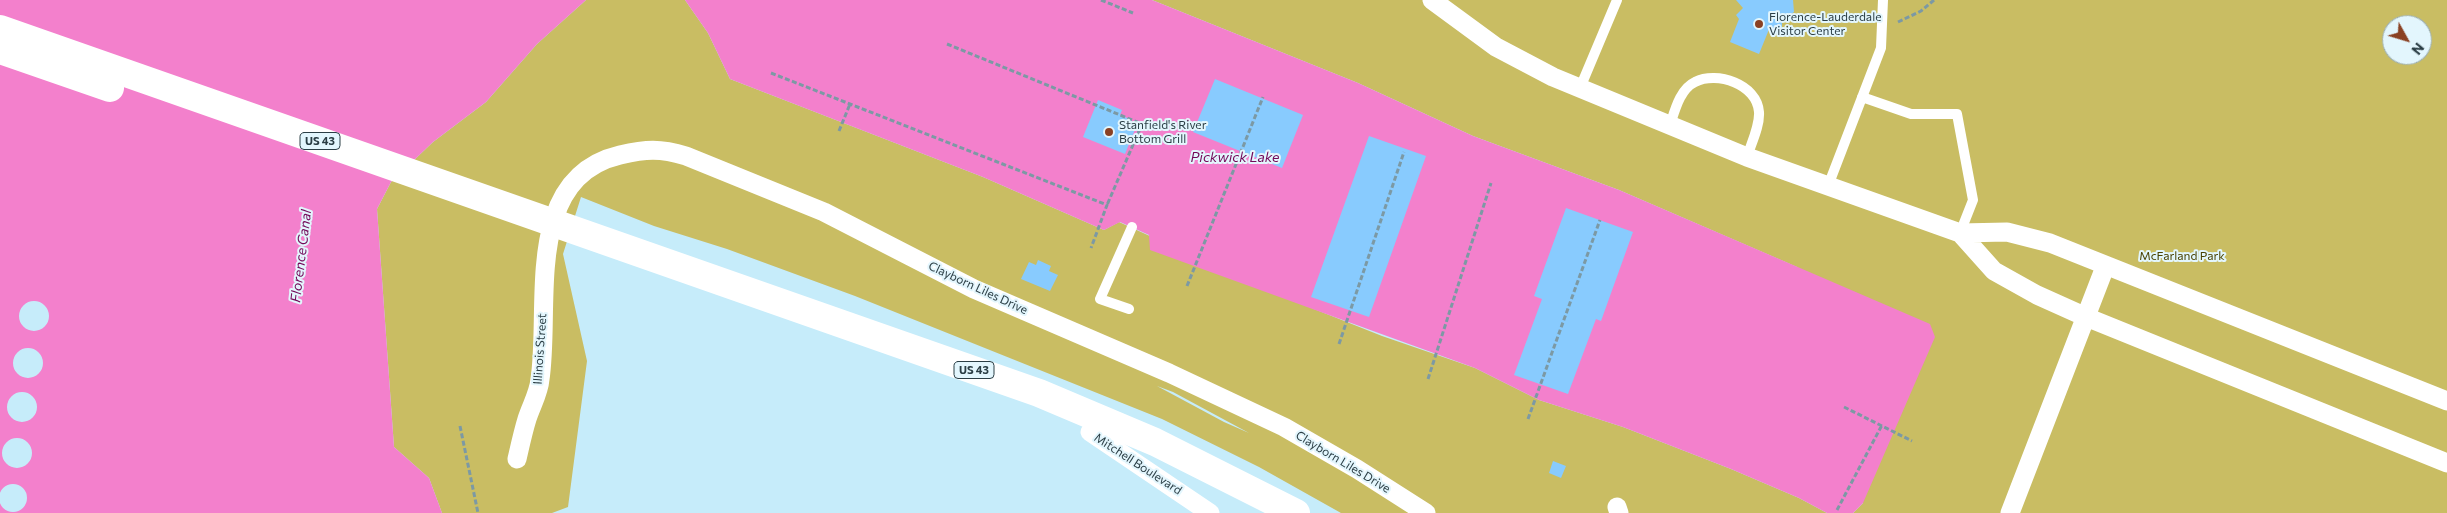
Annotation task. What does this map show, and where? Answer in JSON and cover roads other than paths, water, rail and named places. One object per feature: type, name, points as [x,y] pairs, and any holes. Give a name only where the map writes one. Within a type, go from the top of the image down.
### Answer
[{"type":"highway","name":"US 43","points":[[0,29],[638,261],[1002,397],[1090,432],[1167,467],[1259,513]]},
{"type":"highway","name":"US 43","points":[[0,50],[1039,393],[1162,446],[1296,513]]},
{"type":"street","points":[[1432,0],[1496,48],[1580,88],[1747,157],[1960,233],[2007,232],[2050,243],[2447,402]]},
{"type":"street","name":"Clayborn Liles Drive","points":[[549,236],[560,201],[572,185],[607,158],[647,149],[667,150],[686,156],[824,212],[974,289],[1161,369],[1284,427],[1426,513]]},
{"type":"street","points":[[1960,233],[1994,271],[2037,295],[2086,317],[2447,463]]},
{"type":"street","name":"Illinois Street","points":[[517,460],[527,420],[540,381],[544,270],[549,236]]},
{"type":"street","points":[[2010,513],[2105,266]]},
{"type":"street","name":"Mitchell Boulevard","points":[[1090,432],[1210,513]]},
{"type":"lane","points":[[1828,186],[1881,48],[1883,0]]},
{"type":"lane","points":[[1580,88],[1613,2]]},
{"type":"lane","points":[[1670,125],[1680,98],[1694,82],[1714,77],[1732,80],[1751,93],[1759,112],[1747,157]]},
{"type":"lane","points":[[1862,97],[1911,114],[1957,114],[1973,200],[1960,233]]},
{"type":"lane","points":[[1130,310],[1100,299],[1132,227]]},
{"type":"water","name":"Florence Canal","points":[[0,0],[586,0],[537,44],[486,102],[433,142],[391,182],[377,209],[394,447],[429,478],[442,513],[0,513]]},
{"type":"water","name":"Pickwick Lake","points":[[685,0],[1152,0],[1358,83],[1473,136],[1619,190],[1930,324],[1935,337],[1863,503],[1853,513],[1827,513],[1799,498],[1731,469],[1623,427],[1539,400],[1475,368],[1150,250],[1149,235],[1120,222],[1104,230],[983,177],[730,79],[708,33]]},
{"type":"place","name":"Florence-Lauderdale Visitor Center","points":[[1759,24]]},
{"type":"place","name":"Stanfield's River Bottom Grill","points":[[1109,132]]},
{"type":"park label","name":"McFarland Park","points":[[2182,256]]}]
